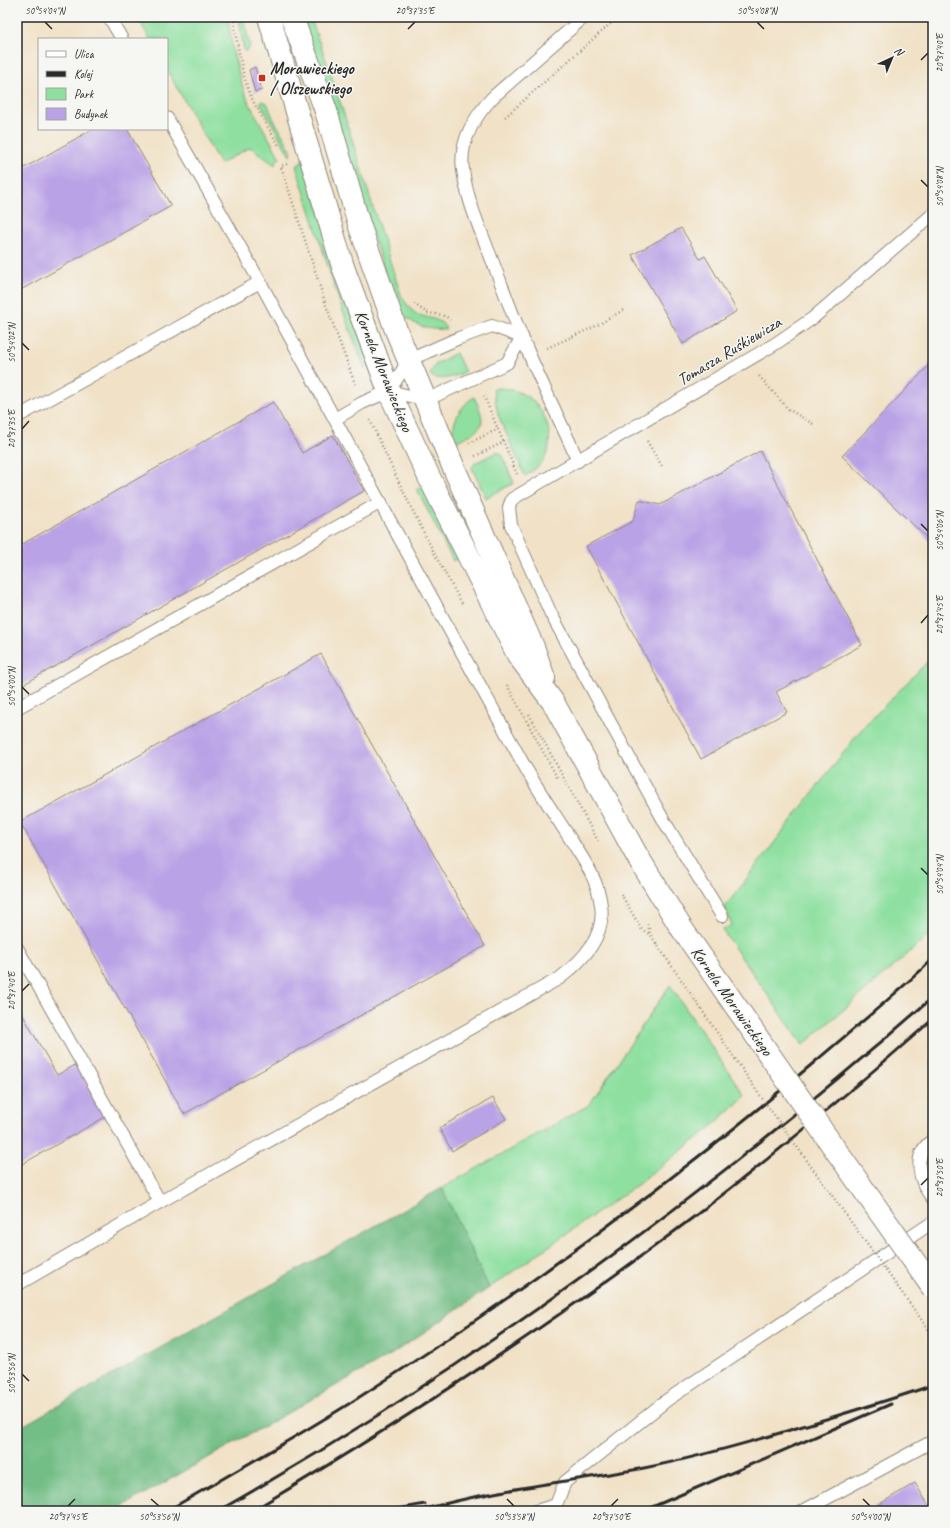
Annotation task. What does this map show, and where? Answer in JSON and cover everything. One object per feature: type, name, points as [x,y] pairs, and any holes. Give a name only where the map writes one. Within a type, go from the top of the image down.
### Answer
[{"type":"street","name":"Kornela Morawieckiego","points":[[269,17],[343,266],[389,391],[429,477],[518,655],[553,702],[636,854],[680,926],[933,1288]]},
{"type":"street","name":"Kornela Morawieckiego","points":[[292,17],[326,110],[359,224],[396,330],[453,466],[533,647],[553,702]]},
{"type":"lane","points":[[109,17],[121,38]]},
{"type":"lane","points":[[578,461],[522,337],[479,226],[462,170],[464,145],[471,124],[480,110],[492,97],[584,17]]},
{"type":"lane","points":[[17,1285],[160,1202],[560,978],[578,964],[592,946],[600,928],[602,907],[597,884],[580,854],[521,761],[260,282],[168,120]]},
{"type":"lane","name":"Tomasza Ruśkiewicza","points":[[722,916],[664,821],[551,614],[511,525],[509,507],[512,499],[525,491],[782,340],[813,318],[933,214]]},
{"type":"lane","points":[[17,417],[260,282]]},
{"type":"lane","points":[[335,419],[362,403],[389,391],[408,360],[459,338],[492,326],[522,337]]},
{"type":"lane","points":[[389,391],[426,400],[507,363],[522,337]]},
{"type":"lane","points":[[17,708],[380,502]]},
{"type":"lane","points":[[17,948],[160,1202]]},
{"type":"lane","points":[[933,1140],[922,1151],[918,1165],[921,1180],[933,1199]]},
{"type":"lane","points":[[536,1511],[556,1505],[565,1482],[668,1400],[933,1222]]},
{"type":"lane","points":[[803,1511],[933,1440]]},
{"type":"path","points":[[505,117],[618,17]]},
{"type":"path","points":[[413,303],[429,313],[440,314],[449,318],[459,338]]},
{"type":"path","points":[[530,354],[596,326],[626,309]]},
{"type":"path","points":[[759,376],[788,409],[813,424]]},
{"type":"path","points":[[476,377],[525,491]]},
{"type":"path","points":[[472,457],[504,442]]},
{"type":"path","points":[[649,444],[663,468]]},
{"type":"path","points":[[650,934],[757,1092],[933,1336]]},
{"type":"path","points":[[933,1052],[929,1055],[933,1093]]},
{"type":"green space","points":[[137,17],[228,17],[233,52],[243,88],[249,103],[280,158],[277,160],[275,165],[250,147],[220,164],[168,72],[168,38],[149,38]]},
{"type":"green space","points":[[239,17],[243,17],[250,46],[248,50],[244,51]]},
{"type":"green space","points":[[299,17],[310,17],[323,51],[401,295],[407,305],[415,313],[441,322],[446,329],[432,329],[420,326],[398,310]]},
{"type":"green space","points":[[263,101],[267,103],[273,118],[291,150],[290,156],[260,102]]},
{"type":"green space","points":[[303,158],[366,354],[365,369],[338,298],[296,166],[300,164]]},
{"type":"green space","points":[[456,353],[465,372],[453,377],[435,378],[431,376],[430,373],[436,364]]},
{"type":"green space","points":[[493,389],[508,389],[525,395],[539,407],[547,422],[550,439],[546,455],[538,466],[525,476],[498,415]]},
{"type":"green space","points":[[474,397],[481,416],[482,422],[480,427],[476,431],[453,443],[453,429],[457,417],[468,401]]},
{"type":"green space","points":[[497,452],[501,454],[514,483],[486,498],[472,468],[475,463]]},
{"type":"green space","points":[[425,485],[460,557],[453,561],[417,489]]},
{"type":"green space","points":[[933,656],[933,932],[803,1045],[722,930],[732,925],[725,907],[860,731]]},
{"type":"green space","points":[[670,985],[745,1096],[709,1129],[637,1185],[489,1288],[442,1188],[589,1105]]},
{"type":"green space","points":[[442,1188],[489,1288],[392,1354],[114,1511],[17,1511],[17,1429]]},
{"type":"building","points":[[255,67],[262,90],[255,92],[249,70]]},
{"type":"building","points":[[91,130],[128,130],[171,206],[17,292],[17,172]]},
{"type":"building","points":[[681,228],[700,259],[705,256],[737,311],[683,344],[632,255]]},
{"type":"building","points":[[933,361],[933,544],[842,456]]},
{"type":"building","points":[[273,402],[302,453],[333,435],[364,491],[17,688],[17,547]]},
{"type":"building","points":[[760,451],[862,645],[776,692],[787,712],[701,759],[586,546],[633,521],[639,500],[660,505]]},
{"type":"building","points":[[321,654],[485,946],[184,1114],[20,822]]},
{"type":"building","points":[[17,1005],[57,1075],[77,1064],[107,1116],[17,1167]]},
{"type":"building","points":[[493,1098],[506,1119],[452,1151],[439,1128]]},
{"type":"building","points":[[915,1483],[932,1511],[868,1511]]},
{"type":"railway","points":[[167,1511],[280,1446],[347,1405],[467,1326],[585,1243],[756,1111],[873,1013],[933,959]]},
{"type":"railway","points":[[218,1511],[314,1455],[407,1397],[499,1336],[589,1272],[677,1207],[764,1139],[933,997]]},
{"type":"railway","points":[[252,1511],[366,1442],[478,1370],[642,1256],[786,1144],[933,1019]]},
{"type":"railway","points":[[418,1511],[446,1503],[502,1491],[616,1473],[684,1459],[783,1432],[933,1385]]},
{"type":"railway","points":[[643,1511],[891,1404]]},
{"type":"railway","points":[[385,1511],[425,1504]]},
{"type":"place","name":"Morawieckiego / Olszewskiego","points":[[262,78]]}]
